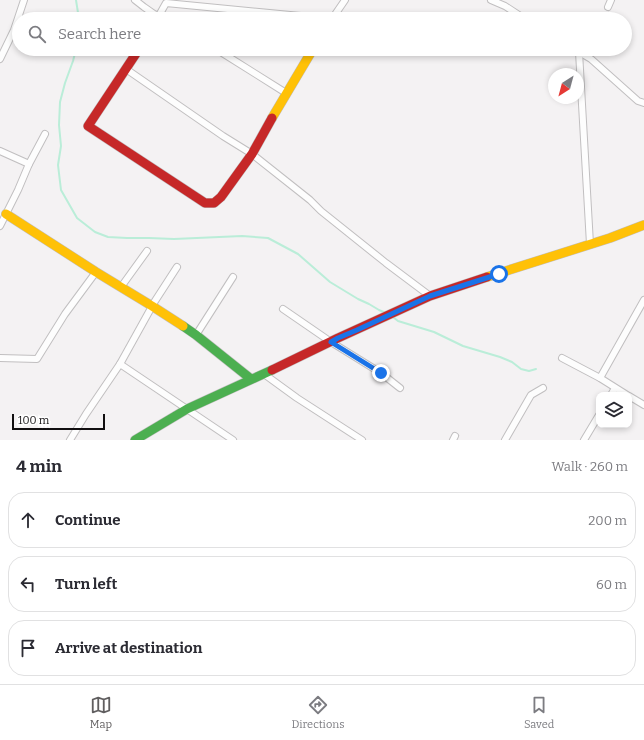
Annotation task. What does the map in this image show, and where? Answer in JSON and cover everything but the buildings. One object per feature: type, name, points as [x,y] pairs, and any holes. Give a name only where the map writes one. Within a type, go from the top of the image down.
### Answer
[{"type":"street","points":[[20,12],[24,0]]},
{"type":"street","points":[[135,0],[151,12]]},
{"type":"street","points":[[337,12],[345,0]]},
{"type":"street","points":[[491,0],[514,12]]},
{"type":"street","points":[[608,6],[611,0]]},
{"type":"street","points":[[162,12],[167,2],[264,12]]},
{"type":"street","points":[[0,59],[12,34]]},
{"type":"street","points":[[134,56],[88,126],[205,203],[214,203],[221,197],[252,154],[309,56]]},
{"type":"street","points":[[227,56],[286,93]]},
{"type":"street","points":[[577,56],[590,244]]},
{"type":"street","points":[[586,56],[638,101],[644,103]]},
{"type":"street","points":[[126,69],[229,140],[252,154],[386,263],[430,296]]},
{"type":"street","points":[[0,226],[45,134]]},
{"type":"street","points":[[0,152],[29,164]]},
{"type":"street","points":[[6,214],[196,335],[251,379]]},
{"type":"street","points":[[135,440],[187,409],[430,296],[610,238],[644,225]]},
{"type":"street","points":[[121,287],[147,251]]},
{"type":"street","points":[[70,440],[120,364],[152,306],[177,267]]},
{"type":"street","points":[[0,358],[37,359],[65,314],[96,272]]},
{"type":"street","points":[[196,335],[233,277]]},
{"type":"street","points":[[600,378],[644,300]]},
{"type":"street","points":[[283,309],[331,342],[381,373],[400,388]]},
{"type":"street","points":[[562,358],[600,378],[622,392]]},
{"type":"street","points":[[120,364],[233,440]]},
{"type":"street","points":[[264,374],[297,398],[362,440]]},
{"type":"street","points":[[505,440],[531,395],[543,388]]},
{"type":"street","points":[[613,392],[615,388]]},
{"type":"street","points":[[632,398],[644,405]]},
{"type":"street","points":[[584,440],[596,420]]},
{"type":"waterway","points":[[76,0],[78,12]]},
{"type":"waterway","points":[[74,56],[60,102],[59,125],[61,146],[58,165],[61,190],[77,218],[95,232],[108,237],[174,239],[242,236],[268,238],[298,254],[330,282],[358,299],[386,313]]},
{"type":"waterway","points":[[393,317],[398,321],[434,332],[463,346],[500,357],[512,362],[521,369],[529,371],[536,369]]},
{"type":"traffic: fast","points":[[183,326],[251,379]]},
{"type":"traffic: fast","points":[[135,440],[187,409],[272,370]]},
{"type":"traffic: slow","points":[[272,118],[309,56]]},
{"type":"traffic: slow","points":[[6,214],[183,326]]},
{"type":"traffic: slow","points":[[487,277],[610,238],[644,225]]},
{"type":"traffic: jam","points":[[134,56],[88,126],[205,203],[214,203],[221,197],[252,154],[272,118]]},
{"type":"traffic: jam","points":[[272,370],[430,296],[487,277]]},
{"type":"route","points":[[381,373],[331,342],[430,296],[499,274]]}]
